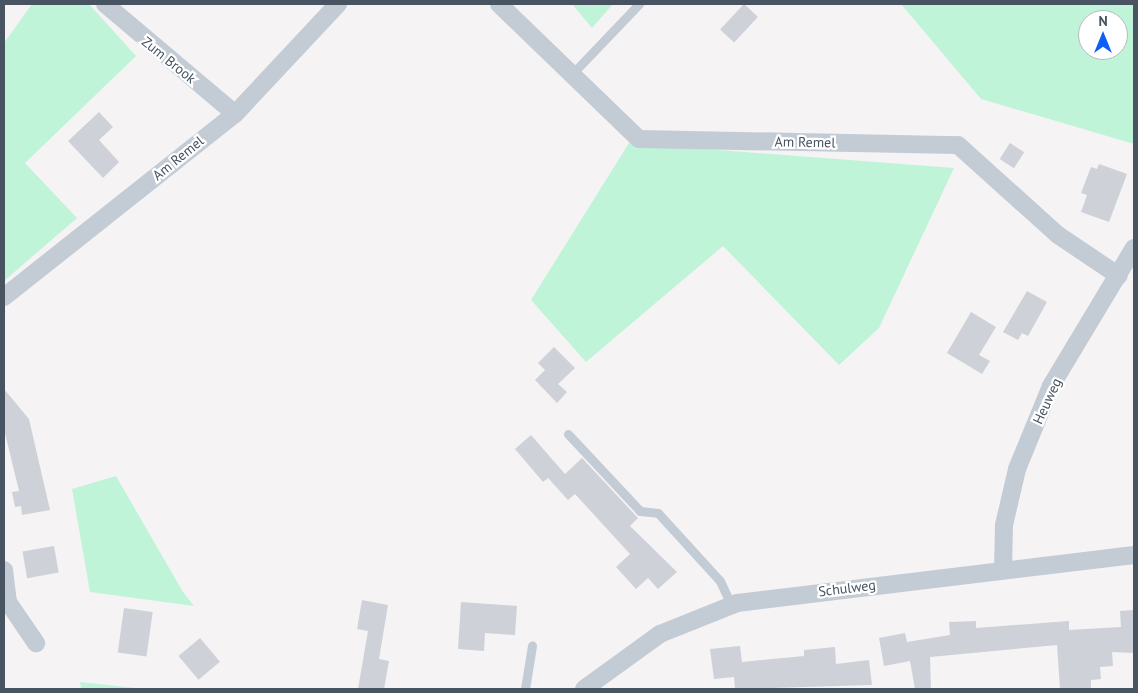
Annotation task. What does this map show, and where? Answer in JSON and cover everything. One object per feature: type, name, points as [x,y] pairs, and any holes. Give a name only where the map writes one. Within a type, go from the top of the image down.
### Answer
[{"type":"street","name":"Zum Brook","points":[[105,4],[234,114]]},
{"type":"street","name":"Am Remel","points":[[4,297],[234,114],[338,4]]},
{"type":"street","name":"Am Remel","points":[[499,4],[639,139],[958,145],[1058,235],[1118,276]]},
{"type":"street","name":"Heuweg","points":[[1003,569],[1004,525],[1017,469],[1051,386],[1134,248]]},
{"type":"street","name":"Schulweg","points":[[584,689],[660,634],[731,605],[1003,569],[1134,555]]},
{"type":"street","points":[[4,570],[8,602],[36,644]]},
{"type":"lane","points":[[572,74],[639,4]]},
{"type":"lane","points":[[568,434],[640,511],[658,513],[720,581],[731,605]]},
{"type":"lane","points":[[525,689],[532,646]]},
{"type":"green space","points":[[32,4],[89,4],[136,56],[25,163],[77,218],[4,281],[4,43]]},
{"type":"green space","points":[[572,4],[613,4],[592,28]]},
{"type":"green space","points":[[901,4],[1134,4],[1134,144],[981,99]]},
{"type":"green space","points":[[629,143],[954,168],[879,328],[839,365],[723,246],[586,362],[531,300]]},
{"type":"green space","points":[[116,476],[183,592],[194,606],[90,592],[72,489]]},
{"type":"green space","points":[[80,682],[145,689],[81,689]]},
{"type":"building","points":[[744,4],[758,17],[734,43],[720,30]]},
{"type":"building","points":[[99,112],[113,127],[99,140],[119,162],[103,178],[68,141]]},
{"type":"building","points":[[1010,143],[1024,152],[1014,168],[1000,159]]},
{"type":"building","points":[[1099,164],[1127,174],[1109,222],[1081,212],[1087,195],[1081,193],[1091,167],[1097,169]]},
{"type":"building","points":[[1027,291],[1047,302],[1028,336],[1022,333],[1018,340],[1003,332]]},
{"type":"building","points":[[971,312],[996,327],[979,355],[990,361],[982,374],[947,353]]},
{"type":"building","points":[[554,347],[575,368],[558,384],[567,392],[557,403],[535,380],[545,370],[538,363]]},
{"type":"building","points":[[4,389],[29,419],[50,510],[22,515],[21,506],[15,507],[12,492],[19,491],[4,429]]},
{"type":"building","points":[[531,435],[565,474],[582,458],[638,518],[630,526],[677,572],[658,589],[648,578],[636,589],[616,567],[630,554],[575,494],[568,500],[548,478],[543,482],[515,449]]},
{"type":"building","points":[[54,546],[59,573],[27,578],[22,552]]},
{"type":"building","points":[[362,600],[388,605],[379,659],[389,661],[384,689],[358,689],[368,631],[357,629]]},
{"type":"building","points":[[461,602],[517,606],[515,635],[485,633],[484,651],[458,649]]},
{"type":"building","points":[[124,608],[153,612],[146,657],[118,653]]},
{"type":"building","points":[[1134,610],[1134,653],[1112,652],[1113,666],[1100,667],[1101,679],[1091,680],[1091,689],[1060,689],[1057,645],[930,657],[931,689],[915,689],[910,661],[884,666],[879,638],[905,633],[907,642],[950,635],[949,622],[976,621],[976,628],[1069,621],[1069,630],[1121,627],[1120,611]]},
{"type":"building","points":[[200,638],[220,662],[198,680],[179,656]]},
{"type":"building","points":[[740,646],[742,662],[804,656],[804,650],[835,647],[836,664],[869,660],[872,685],[735,689],[734,677],[714,679],[710,649]]}]
